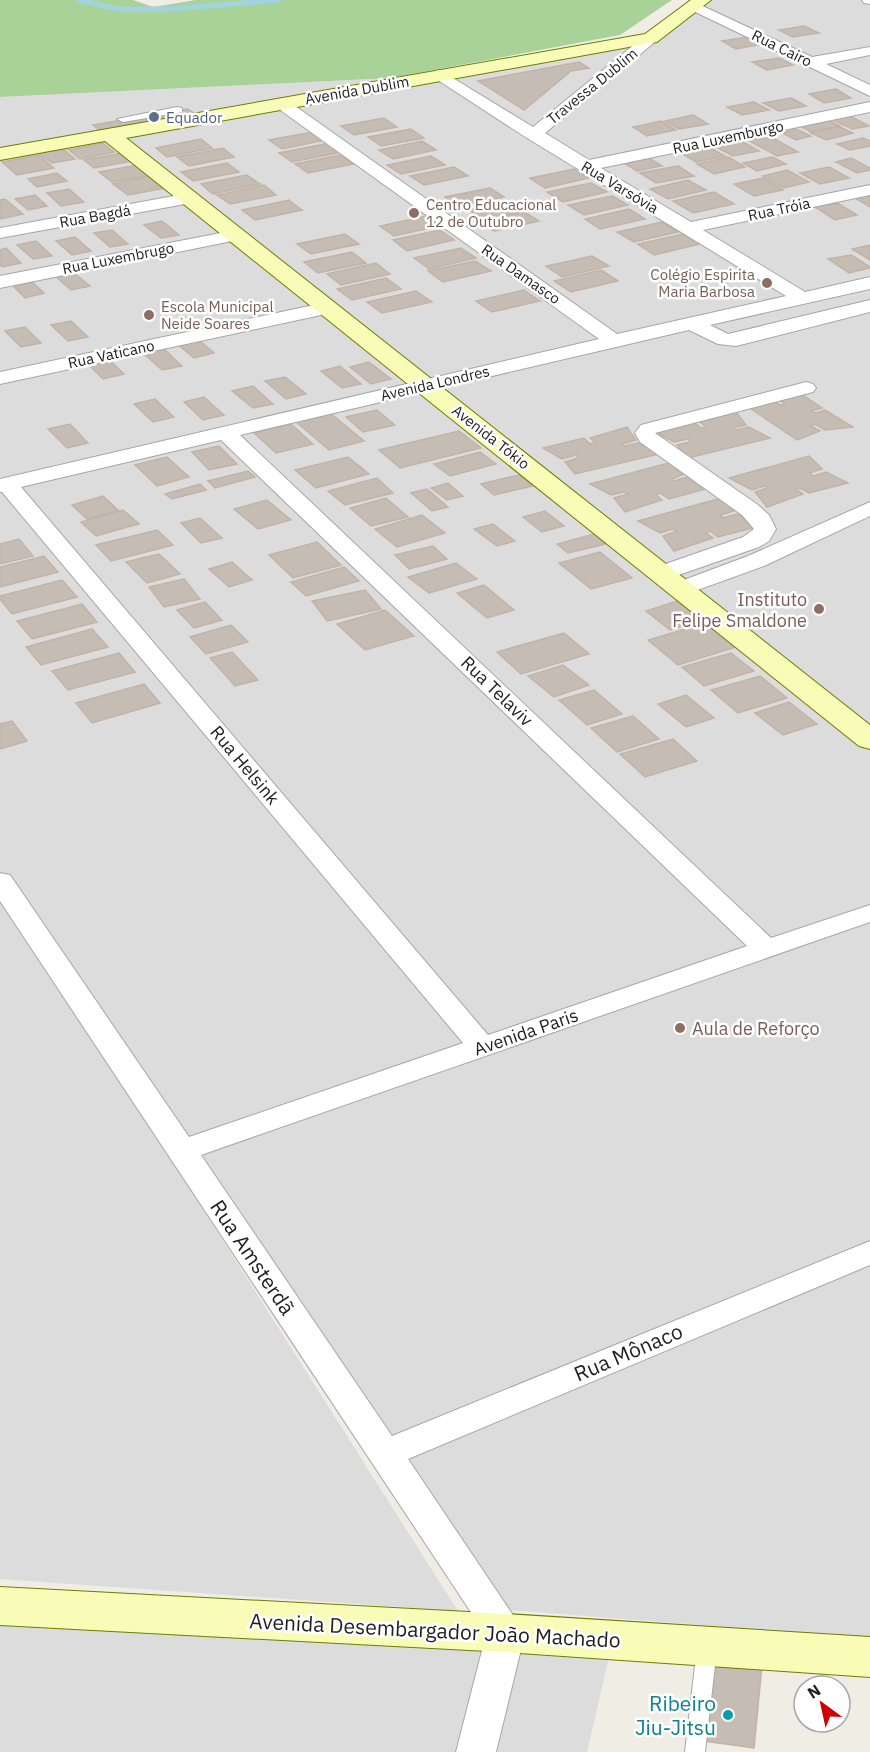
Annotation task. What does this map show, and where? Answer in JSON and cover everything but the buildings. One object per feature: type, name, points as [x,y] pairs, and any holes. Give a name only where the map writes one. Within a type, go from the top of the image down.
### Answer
[{"type":"street","name":"Avenida Dublim","points":[[0,154],[185,115],[282,104],[651,38],[698,3]]},
{"type":"street","name":"Rua Cairo","points":[[698,3],[870,90]]},
{"type":"street","name":"Travessa Dublim","points":[[533,135],[651,38]]},
{"type":"street","points":[[812,62],[870,51]]},
{"type":"street","name":"Rua Varsóvia","points":[[438,75],[802,298]]},
{"type":"street","name":"Rua Damasco","points":[[282,104],[614,341]]},
{"type":"street","name":"Rua Luxemburgo","points":[[586,166],[870,107]]},
{"type":"street","name":"Avenida Tókio","points":[[124,128],[190,198],[870,740]]},
{"type":"street","name":"Rua Tróia","points":[[688,228],[870,190]]},
{"type":"street","name":"Rua Bagdá","points":[[0,233],[190,198]]},
{"type":"street","name":"Rua Luxembrugo","points":[[0,282],[236,235]]},
{"type":"street","name":"Avenida Londres","points":[[4,485],[870,283]]},
{"type":"street","points":[[693,324],[725,340],[736,340],[870,306]]},
{"type":"street","name":"Rua Vaticano","points":[[0,378],[328,308]]},
{"type":"street","points":[[662,573],[751,542],[761,537],[765,529],[761,520],[750,510],[647,438],[645,433],[648,429],[806,388]]},
{"type":"street","name":"Rua Telaviv","points":[[226,433],[768,950]]},
{"type":"street","name":"Rua Helsink","points":[[4,485],[482,1047]]},
{"type":"street","points":[[681,589],[756,561],[870,508]]},
{"type":"street","name":"Rua Amsterdã","points":[[0,881],[506,1633]]},
{"type":"street","name":"Avenida Paris","points":[[181,1151],[768,950],[866,919]]},
{"type":"street","name":"Rua Mônaco","points":[[387,1453],[870,1252]]},
{"type":"street","name":"Avenida Desembargador João Machado","points":[[0,1606],[506,1633],[870,1657]]},
{"type":"street","points":[[476,1752],[506,1633]]},
{"type":"lane","points":[[695,1752],[707,1646]]},
{"type":"shaded area","points":[[710,0],[870,0],[870,1638],[483,1608],[180,1173],[458,1611],[0,1579],[0,158],[656,40]]},
{"type":"shaded area","points":[[391,78],[0,148],[0,97]]},
{"type":"shaded area","points":[[0,1601],[609,1657],[587,1752],[0,1752]]},
{"type":"green space","points":[[0,0],[133,0],[153,7],[196,0],[672,0],[620,35],[391,78],[0,97]]},
{"type":"waterway","points":[[79,0],[118,9],[170,9],[279,0]]},
{"type":"place","name":"Equador","points":[[154,117]]},
{"type":"place","name":"Centro Educacional 12 de Outubro","points":[[414,213]]},
{"type":"place","name":"Colégio Espirita Maria Barbosa","points":[[767,283]]},
{"type":"place","name":"Escola Municipal Neide Soares","points":[[149,315]]},
{"type":"place","name":"Instituto Felipe Smaldone","points":[[819,609]]},
{"type":"place","name":"Aula de Reforço","points":[[680,1028]]},
{"type":"place","name":"Ribeiro Jiu-Jitsu","points":[[728,1715]]}]
